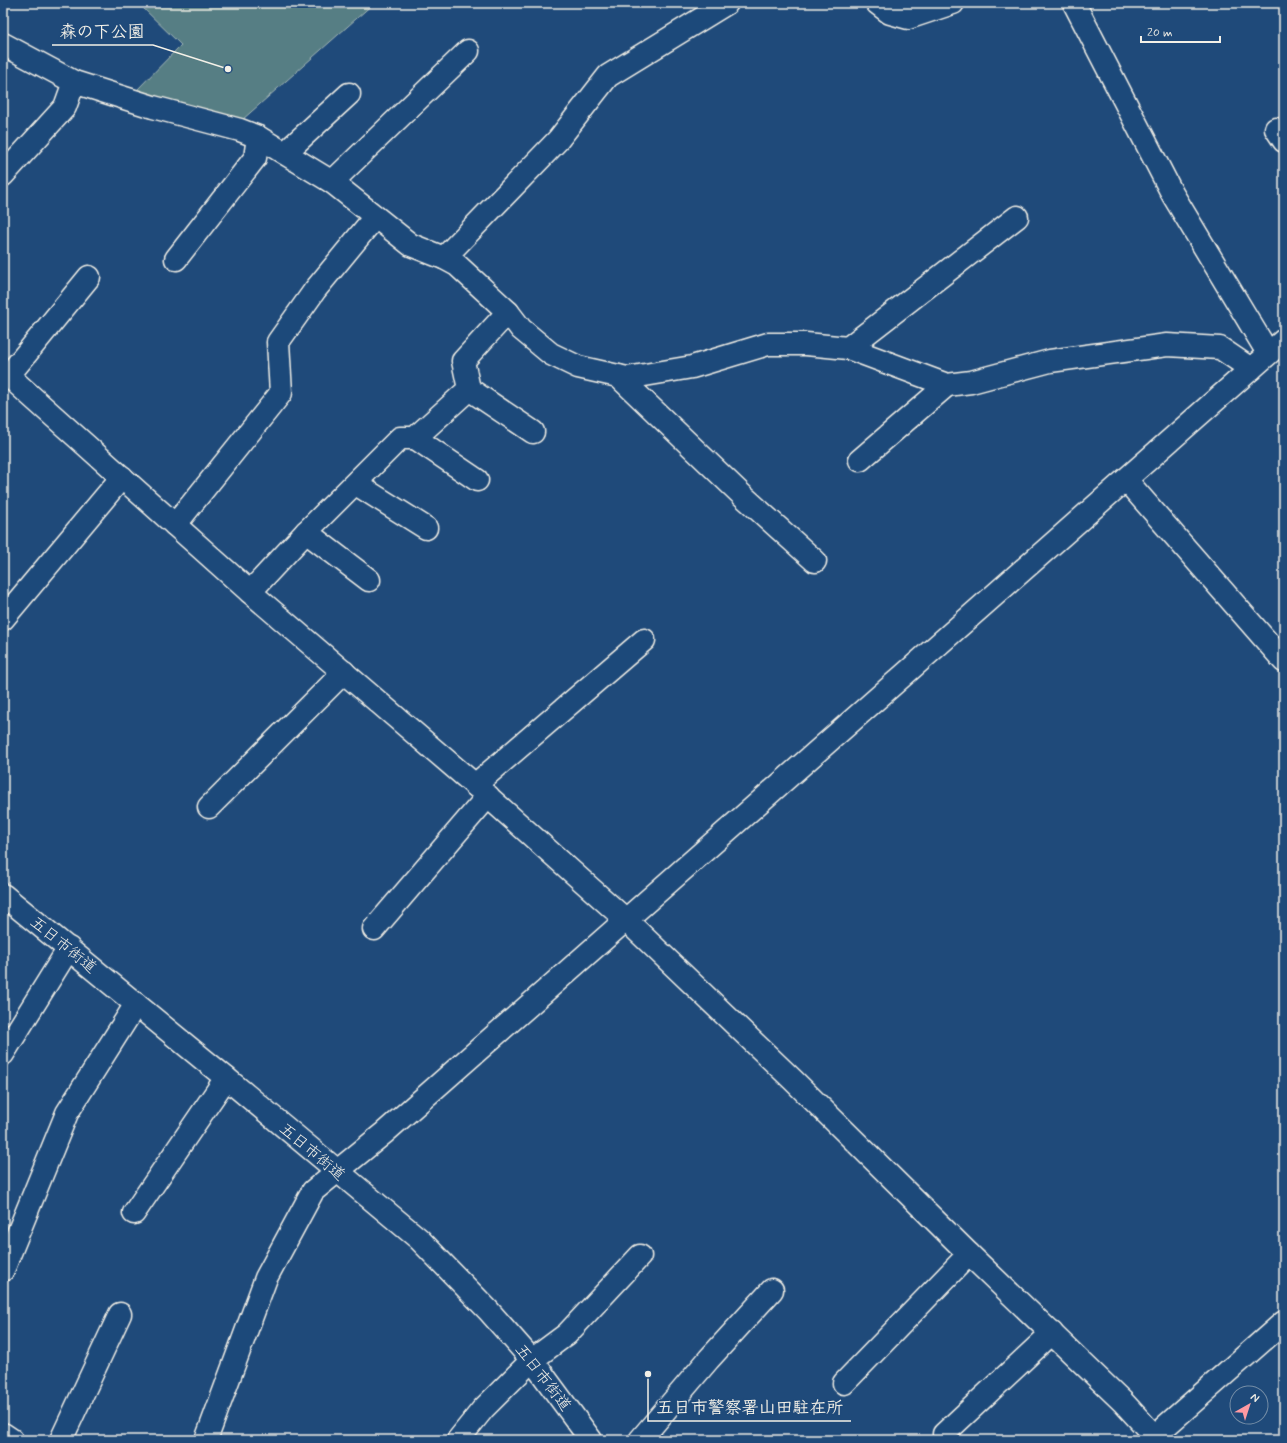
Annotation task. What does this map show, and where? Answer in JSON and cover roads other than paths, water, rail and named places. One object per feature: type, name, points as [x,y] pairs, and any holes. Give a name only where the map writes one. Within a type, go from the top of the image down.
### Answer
[{"type":"street","points":[[444,258],[558,140],[608,76],[727,3]]},
{"type":"street","points":[[877,3],[890,13],[908,18],[953,3]]},
{"type":"street","points":[[206,1440],[266,1278],[313,1192],[384,1133],[1126,480],[1276,346],[1174,195],[1074,3]]},
{"type":"street","points":[[3,44],[74,82],[153,107],[258,136],[332,182],[411,245],[444,258],[456,265],[508,312],[521,328],[552,354],[578,367],[626,378],[692,367],[768,344],[806,344],[848,348],[947,385],[971,382],[1050,361],[1167,345],[1220,348],[1251,369]]},
{"type":"street","points":[[332,182],[468,51]]},
{"type":"street","points":[[3,175],[65,107],[74,82]]},
{"type":"street","points":[[285,153],[349,94]]},
{"type":"street","points":[[176,259],[255,158],[258,136]]},
{"type":"street","points":[[176,525],[281,393],[278,342],[315,290],[375,217]]},
{"type":"street","points":[[848,348],[1017,217]]},
{"type":"street","points":[[89,277],[6,373],[250,592],[482,790],[626,920],[793,1080],[969,1254],[1123,1402],[1154,1439],[1284,1322]]},
{"type":"street","points":[[508,312],[463,361],[469,389],[534,432]]},
{"type":"street","points":[[618,376],[742,495],[815,561]]},
{"type":"street","points":[[860,460],[947,385]]},
{"type":"street","points":[[415,438],[469,389]]},
{"type":"street","points":[[250,592],[306,532],[356,484],[400,438],[415,438],[477,480]]},
{"type":"street","points":[[3,619],[122,477]]},
{"type":"street","points":[[1126,480],[1284,661]]},
{"type":"street","points":[[356,484],[426,528]]},
{"type":"street","points":[[306,532],[369,580]]},
{"type":"street","points":[[374,929],[482,790],[644,640]]},
{"type":"street","points":[[209,807],[344,672]]},
{"type":"street","name":"五日市街道","points":[[3,895],[69,948],[419,1239],[488,1310],[532,1360],[591,1440]]},
{"type":"street","points":[[3,1054],[69,948]]},
{"type":"street","points":[[3,1270],[67,1113],[136,1004]]},
{"type":"street","points":[[134,1212],[226,1078]]},
{"type":"street","points":[[844,1383],[969,1254]]},
{"type":"street","points":[[458,1440],[483,1409],[532,1360],[567,1334],[640,1256]]},
{"type":"street","points":[[640,1440],[709,1358],[772,1290]]},
{"type":"street","points":[[61,1440],[120,1314]]},
{"type":"street","points":[[944,1434],[1052,1333]]},
{"type":"street","points":[[3,1434],[12,1440]]},
{"type":"place","name":"森の下公園","points":[[228,69]]},
{"type":"place","name":"五日市警察署山田駐在所","points":[[648,1374]]}]
